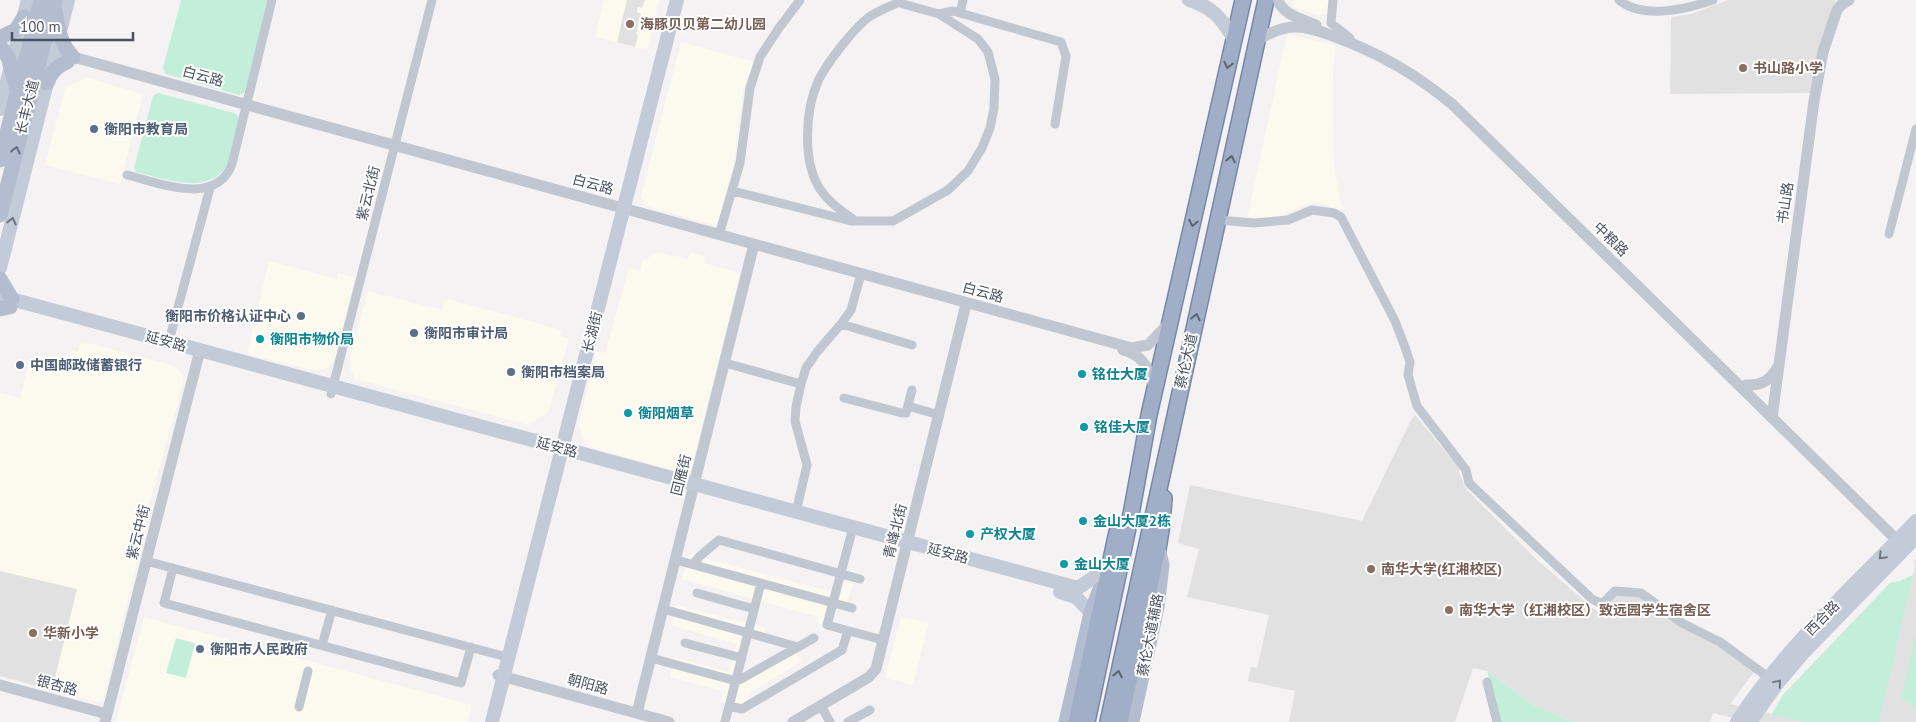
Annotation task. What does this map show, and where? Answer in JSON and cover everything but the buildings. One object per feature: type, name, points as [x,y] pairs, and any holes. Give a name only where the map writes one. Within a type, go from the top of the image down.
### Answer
[{"type":"highway","name":"蔡伦大道","points":[[1086,722],[1132,509],[1149,415],[1243,0]]},
{"type":"highway","name":"蔡伦大道","points":[[1108,722],[1266,0]]},
{"type":"highway","points":[[1076,722],[1130,476],[1149,415]]},
{"type":"highway","points":[[1120,722],[1158,549],[1162,524],[1166,450]]},
{"type":"main road","points":[[0,37],[16,30],[24,17],[28,0]]},
{"type":"main road","name":"长湖街","points":[[486,722],[501,676],[559,452],[671,0]]},
{"type":"main road","name":"长湖街","points":[[620,210],[677,0]]},
{"type":"main road","points":[[1188,0],[1201,4],[1214,12],[1234,39]]},
{"type":"main road","points":[[11,66],[42,52],[65,49],[59,34],[54,1]]},
{"type":"main road","name":"长丰大道","points":[[0,214],[54,1]]},
{"type":"main road","points":[[0,268],[47,83],[51,73],[58,66],[42,52],[24,17]]},
{"type":"main road","points":[[0,45],[8,57],[18,91]]},
{"type":"main road","name":"长丰大道","points":[[0,160],[18,91],[42,52]]},
{"type":"main road","points":[[0,109],[11,66]]},
{"type":"main road","points":[[0,279],[4,303]]},
{"type":"main road","name":"延安路","points":[[4,303],[169,341],[199,354]]},
{"type":"main road","name":"延安路","points":[[4,303],[694,488],[796,512],[1076,596],[1091,613]]},
{"type":"main road","name":"长湖街","points":[[492,722],[504,656],[559,452]]},
{"type":"main road","name":"延安路","points":[[694,488],[851,535],[906,546],[1078,588],[1109,567]]},
{"type":"main road","name":"西合路","points":[[1750,722],[1777,684],[1803,653],[1906,541],[1916,521]]},
{"type":"main road","name":"西合路","points":[[1737,722],[1768,677],[1798,644],[1906,541]]},
{"type":"main road","name":"蔡伦大道辅路","points":[[1132,722],[1157,607],[1162,565],[1158,549]]},
{"type":"main road","points":[[1066,722],[1091,613],[1109,567]]},
{"type":"street","points":[[127,175],[178,188],[194,190],[210,188],[226,177],[230,171],[272,0]]},
{"type":"street","name":"紫云北街","points":[[332,390],[432,0]]},
{"type":"street","points":[[719,235],[740,163],[750,88],[760,58],[800,0]]},
{"type":"street","points":[[960,13],[963,0]]},
{"type":"street","name":"中粮路","points":[[1278,0],[1288,14],[1350,38],[1396,59],[1425,77],[1454,100],[1746,385],[1772,414]]},
{"type":"street","points":[[1333,0],[1331,23],[1350,38]]},
{"type":"street","points":[[1619,0],[1636,8],[1660,11],[1686,9],[1713,0]]},
{"type":"street","name":"书山路","points":[[1772,414],[1814,101],[1823,52],[1837,10],[1849,0]]},
{"type":"street","points":[[733,191],[850,221],[856,221],[893,221],[948,190],[968,172],[982,148],[990,128],[994,108],[995,79],[988,52],[978,39],[939,14],[898,1],[869,17],[846,40],[819,79],[810,107],[807,142],[812,174],[821,190],[835,206],[856,221]]},
{"type":"street","points":[[939,14],[953,11],[1061,42],[1066,56],[1055,124]]},
{"type":"street","name":"中粮路","points":[[1256,41],[1285,28],[1298,26],[1349,42],[1395,63],[1424,81],[1460,111],[1772,414],[1906,541]]},
{"type":"street","name":"白云路","points":[[0,37],[42,52],[1131,352],[1144,360],[1155,388]]},
{"type":"street","name":"白云路","points":[[0,45],[42,52]]},
{"type":"street","points":[[1889,234],[1912,156],[1916,129]]},
{"type":"street","points":[[169,341],[210,188]]},
{"type":"street","name":"白云路","points":[[620,210],[719,235],[753,247]]},
{"type":"street","points":[[1218,220],[1254,223],[1288,220],[1312,210],[1334,213],[1340,217],[1395,321],[1402,338],[1410,362],[1408,374],[1417,406],[1466,470],[1469,483],[1592,599],[1602,604],[1615,592],[1641,593],[1682,623],[1720,642],[1768,677]]},
{"type":"street","name":"回雁街","points":[[636,718],[753,247]]},
{"type":"street","points":[[796,512],[807,465],[795,422],[801,384],[806,368],[816,352],[841,324],[854,304],[860,276]]},
{"type":"street","name":"白云路","points":[[966,305],[1132,348],[1148,345],[1170,322]]},
{"type":"street","name":"青峰北街","points":[[793,722],[869,677],[876,669],[966,305]]},
{"type":"street","points":[[841,324],[912,345]]},
{"type":"street","name":"紫云中街","points":[[106,718],[199,354]]},
{"type":"street","points":[[725,363],[801,384]]},
{"type":"street","points":[[1746,385],[1764,383],[1779,366]]},
{"type":"street","points":[[844,398],[902,414],[906,413],[912,390]]},
{"type":"street","points":[[908,406],[939,415]]},
{"type":"street","points":[[851,535],[827,625],[883,640]]},
{"type":"street","points":[[693,564],[719,540],[860,579]]},
{"type":"street","points":[[146,560],[504,656]]},
{"type":"street","points":[[676,560],[852,608]]},
{"type":"street","points":[[173,568],[164,603],[461,683],[471,647]]},
{"type":"street","points":[[725,722],[761,583]]},
{"type":"street","points":[[697,594],[754,609]]},
{"type":"street","points":[[663,609],[798,647]]},
{"type":"street","points":[[322,645],[332,610]]},
{"type":"street","points":[[729,706],[742,709],[842,650],[848,631]]},
{"type":"street","points":[[651,658],[736,681],[814,638]]},
{"type":"street","points":[[685,643],[742,658]]},
{"type":"street","points":[[298,707],[308,671]]},
{"type":"street","name":"朝阳路","points":[[501,676],[636,718],[669,722]]},
{"type":"street","points":[[1487,682],[1497,722]]},
{"type":"street","name":"银杏路","points":[[0,685],[106,718]]},
{"type":"street","points":[[820,706],[830,722]]},
{"type":"street","points":[[848,722],[870,710]]},
{"type":"shaded area","points":[[604,0],[659,0],[647,50],[595,37]]},
{"type":"shaded area","name":"海豚贝贝第二幼儿园","points":[[627,0],[645,0],[642,8],[638,7],[637,12],[641,14],[635,47],[617,42]]},
{"type":"shaded area","points":[[1295,0],[1329,0],[1330,13],[1318,15],[1293,7]]},
{"type":"shaded area","name":"书山路小学","points":[[1728,0],[1836,0],[1821,43],[1810,93],[1670,94],[1671,17],[1691,14]]},
{"type":"shaded area","points":[[1287,34],[1336,45],[1333,73],[1334,166],[1341,205],[1346,208],[1339,210],[1317,203],[1305,205],[1278,217],[1247,219]]},
{"type":"shaded area","points":[[681,42],[754,62],[744,85],[734,163],[717,226],[646,206],[641,196]]},
{"type":"shaded area","name":"衡阳市教育局","points":[[88,78],[143,94],[120,184],[45,165],[66,86]]},
{"type":"shaded area","points":[[658,252],[688,259],[690,252],[705,256],[704,263],[740,273],[691,470],[686,474],[588,446],[582,437],[579,425],[596,351],[605,353],[629,268],[640,271],[642,261]]},
{"type":"shaded area","name":"衡阳市价格认证中心","points":[[269,261],[337,279],[338,273],[355,278],[334,361],[327,368],[316,371],[247,354]]},
{"type":"shaded area","points":[[368,291],[442,310],[444,302],[448,299],[562,330],[560,336],[569,338],[549,411],[529,425],[355,379],[350,367],[350,357]]},
{"type":"shaded area","points":[[81,341],[172,365],[181,372],[183,378],[183,384],[148,507],[151,508],[103,700],[97,702],[52,690],[77,590],[0,571],[0,393],[20,398],[30,359],[36,356],[63,363],[62,367],[66,368],[71,350],[78,352]]},
{"type":"shaded area","name":"南华大学(红湘校区)","points":[[1415,415],[1458,467],[1464,486],[1473,496],[1536,559],[1594,609],[1601,612],[1617,594],[1639,596],[1680,625],[1702,638],[1720,645],[1755,671],[1730,704],[1772,714],[1783,695],[1890,583],[1913,575],[1914,561],[1916,559],[1916,722],[1748,722],[1713,713],[1710,722],[1574,722],[1535,706],[1487,671],[1473,668],[1455,722],[1289,722],[1295,691],[1248,681],[1251,667],[1257,668],[1269,615],[1187,597],[1199,549],[1178,543],[1190,485],[1362,521]]},
{"type":"shaded area","points":[[697,551],[704,558],[840,594],[843,582],[853,584],[847,604],[831,600],[824,625],[817,623],[818,617],[682,579],[688,556]]},
{"type":"shaded area","name":"华新小学","points":[[0,571],[77,589],[52,690],[0,676]]},
{"type":"shaded area","points":[[676,605],[765,628],[763,635],[747,631],[734,678],[795,651],[802,661],[749,693],[746,704],[742,707],[721,701],[723,691],[670,677],[675,657],[729,672],[737,644],[671,625]]},
{"type":"shaded area","name":"衡阳市人民政府","points":[[144,617],[472,705],[468,722],[116,722]]},
{"type":"shaded area","points":[[901,617],[929,622],[913,685],[885,678]]},
{"type":"green space","points":[[181,0],[268,0],[245,92],[239,95],[166,74],[163,68]]},
{"type":"green space","points":[[158,93],[234,113],[239,117],[228,162],[221,173],[211,180],[187,183],[136,172],[134,168],[153,96]]},
{"type":"green space","points":[[1913,575],[1879,722],[1805,722],[1771,715],[1783,695],[1890,583]]},
{"type":"green space","points":[[1916,633],[1916,710],[1909,702],[1901,700]]},
{"type":"green space","points":[[176,638],[195,643],[186,678],[166,673]]},
{"type":"green space","points":[[1487,671],[1535,706],[1574,722],[1501,722]]},
{"type":"place","name":"海豚贝贝第二幼儿园","points":[[630,24]]},
{"type":"place","name":"书山路小学","points":[[1743,68]]},
{"type":"place","name":"衡阳市教育局","points":[[94,129]]},
{"type":"place","name":"衡阳市价格认证中心","points":[[301,316]]},
{"type":"place","name":"衡阳市审计局","points":[[414,333]]},
{"type":"place","name":"衡阳市物价局","points":[[260,339]]},
{"type":"place","name":"中国邮政储蓄银行","points":[[20,365]]},
{"type":"place","name":"衡阳市档案局","points":[[511,372]]},
{"type":"place","name":"铭仕大厦","points":[[1082,374]]},
{"type":"place","name":"衡阳烟草","points":[[628,413]]},
{"type":"place","name":"铭佳大厦","points":[[1084,427]]},
{"type":"place","name":"金山大厦2栋","points":[[1083,521]]},
{"type":"place","name":"产权大厦","points":[[970,534]]},
{"type":"place","name":"金山大厦","points":[[1064,564]]},
{"type":"place","name":"南华大学(红湘校区)","points":[[1371,569]]},
{"type":"place","name":"南华大学（红湘校区）致远园学生宿舍区","points":[[1449,610]]},
{"type":"place","name":"华新小学","points":[[33,633]]},
{"type":"place","name":"衡阳市人民政府","points":[[200,649]]}]
